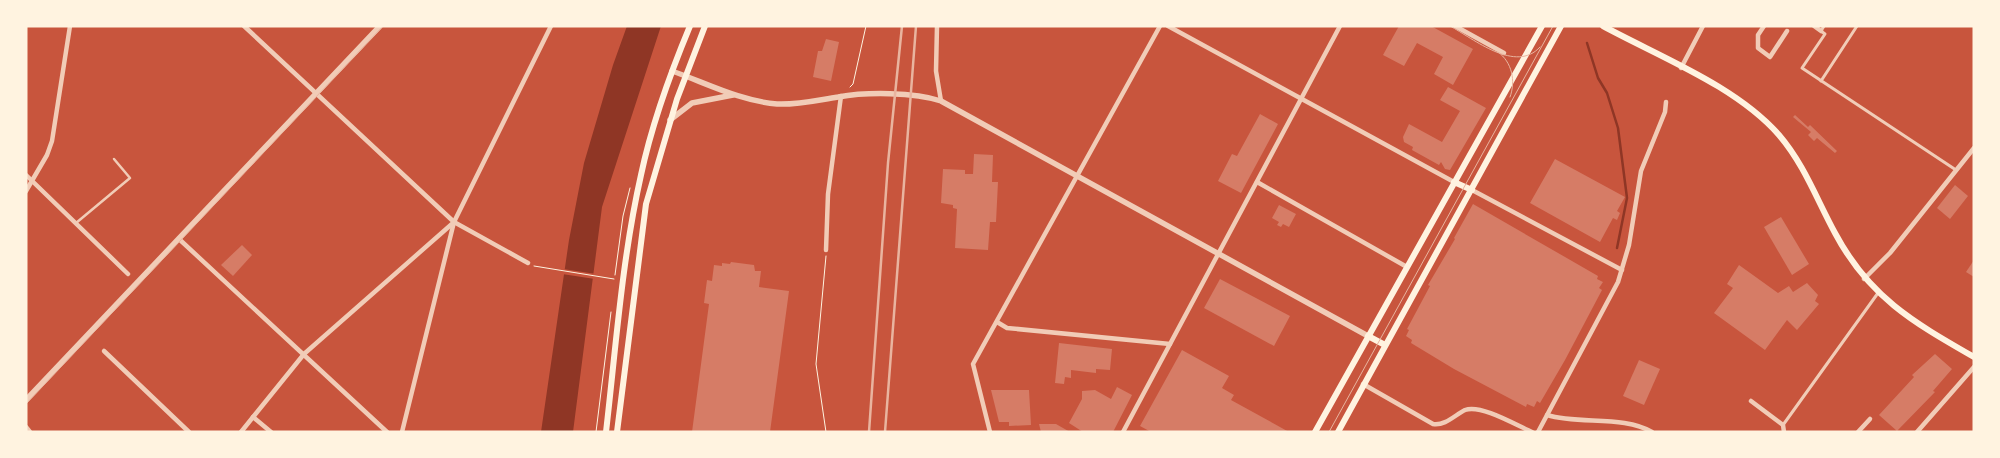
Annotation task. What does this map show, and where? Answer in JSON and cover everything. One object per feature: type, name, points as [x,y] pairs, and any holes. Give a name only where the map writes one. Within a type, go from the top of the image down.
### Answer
[{"type":"main road","points":[[606,432],[636,201],[655,120],[672,70],[690,26]]},
{"type":"main road","points":[[617,432],[646,204],[670,120],[685,75],[705,26]]},
{"type":"main road","points":[[1315,432],[1542,26]]},
{"type":"main road","points":[[1338,432],[1384,345],[1472,190],[1561,26]]},
{"type":"main road","points":[[1603,26],[1738,99],[1779,135],[1799,162],[1835,234],[1864,279],[1897,309],[1974,357]]},
{"type":"main road","points":[[1454,182],[1472,190]]},
{"type":"main road","points":[[1368,336],[1384,345]]},
{"type":"street","points":[[26,191],[33,181],[52,141],[70,26]]},
{"type":"street","points":[[244,26],[454,222],[528,263]]},
{"type":"street","points":[[26,400],[380,26]]},
{"type":"street","points":[[402,432],[454,222],[550,26]]},
{"type":"street","points":[[937,26],[936,71],[941,101]]},
{"type":"street","points":[[990,432],[973,364],[1160,26]]},
{"type":"street","points":[[1168,26],[1454,182]]},
{"type":"street","points":[[1123,432],[1340,26]]},
{"type":"street","points":[[1455,26],[1504,53]]},
{"type":"street","points":[[1682,68],[1703,26]]},
{"type":"street","points":[[1764,26],[1758,35],[1758,48],[1770,57],[1787,31]]},
{"type":"street","points":[[1814,26],[1822,29],[1825,34],[1802,68],[1957,171]]},
{"type":"street","points":[[1821,80],[1856,26]]},
{"type":"street","points":[[672,70],[735,95],[765,102],[789,104],[841,96],[920,97],[941,101],[1368,336]]},
{"type":"street","points":[[670,120],[692,103],[735,95]]},
{"type":"street","points":[[826,250],[828,194],[841,96]]},
{"type":"street","points":[[1538,432],[1618,282],[1630,245],[1640,171],[1665,112],[1666,102]]},
{"type":"street","points":[[1864,279],[1890,253],[1974,148]]},
{"type":"street","points":[[26,175],[128,274]]},
{"type":"street","points":[[1257,182],[1407,266]]},
{"type":"street","points":[[1472,190],[1622,270]]},
{"type":"street","points":[[241,432],[304,354],[454,222]]},
{"type":"street","points":[[179,239],[387,432]]},
{"type":"street","points":[[1784,432],[1783,425],[1878,293]]},
{"type":"street","points":[[997,322],[1007,328],[1170,344]]},
{"type":"street","points":[[104,352],[189,432]]},
{"type":"street","points":[[1917,432],[1974,367]]},
{"type":"street","points":[[1363,384],[1434,424],[1440,425],[1466,410],[1476,408],[1532,432]]},
{"type":"street","points":[[1751,401],[1783,425]]},
{"type":"street","points":[[1547,415],[1560,419],[1633,425],[1652,432]]},
{"type":"street","points":[[253,417],[270,432]]},
{"type":"street","points":[[1858,432],[1870,418]]},
{"type":"street","points":[[26,427],[30,432]]},
{"type":"lane","points":[[76,223],[130,178],[114,159]]},
{"type":"path","points":[[853,84],[866,26]]},
{"type":"path","points":[[826,250],[816,364],[826,432]]},
{"type":"path","points":[[528,263],[543,268],[615,279]]},
{"type":"shaded area","points":[[627,26],[661,26],[602,207],[573,432],[541,432],[569,240],[584,163],[613,65]]},
{"type":"pier","points":[[563,269],[596,274],[595,279],[562,274]]},
{"type":"building","points":[[1399,26],[1431,26],[1473,49],[1453,85],[1434,74],[1443,57],[1417,43],[1404,66],[1383,55]]},
{"type":"building","points":[[826,39],[839,42],[831,81],[813,77],[818,51],[822,51]]},
{"type":"building","points":[[1448,87],[1486,108],[1450,170],[1445,169],[1441,162],[1439,165],[1412,150],[1413,147],[1404,142],[1403,137],[1409,124],[1442,142],[1460,111],[1440,100]]},
{"type":"building","points":[[1260,114],[1278,124],[1241,193],[1218,181],[1232,154],[1237,156]]},
{"type":"building","points":[[1795,115],[1808,127],[1810,125],[1837,151],[1835,153],[1817,138],[1814,141],[1808,135],[1811,132],[1793,117]]},
{"type":"building","points":[[974,154],[993,155],[992,182],[998,182],[996,222],[990,222],[988,250],[955,248],[957,209],[953,208],[953,205],[941,203],[943,169],[965,170],[965,174],[973,174]]},
{"type":"building","points":[[1555,159],[1625,197],[1617,211],[1620,213],[1617,220],[1613,218],[1600,242],[1530,203]]},
{"type":"building","points":[[1955,185],[1968,196],[1950,219],[1937,208]]},
{"type":"building","points":[[1473,204],[1598,276],[1597,279],[1603,282],[1599,288],[1602,290],[1565,360],[1540,403],[1537,401],[1534,407],[1527,404],[1526,407],[1454,369],[1411,343],[1412,340],[1406,336],[1409,330],[1407,329],[1430,286],[1428,285]]},
{"type":"building","points":[[1279,205],[1296,214],[1289,227],[1283,224],[1281,227],[1277,225],[1279,222],[1272,218]]},
{"type":"building","points":[[1781,217],[1809,264],[1792,275],[1764,227]]},
{"type":"building","points":[[242,245],[252,255],[233,276],[221,265]]},
{"type":"building","points":[[1974,260],[1974,277],[1966,272]]},
{"type":"building","points":[[731,262],[754,265],[755,271],[761,271],[759,287],[789,291],[770,432],[692,432],[709,304],[704,303],[707,280],[712,281],[714,265],[722,266],[722,263],[730,264]]},
{"type":"building","points":[[1739,265],[1778,293],[1789,286],[1793,292],[1807,283],[1818,295],[1815,301],[1819,304],[1797,330],[1787,320],[1765,350],[1714,313],[1733,288],[1727,284]]},
{"type":"building","points":[[1220,279],[1290,316],[1274,346],[1204,308]]},
{"type":"building","points":[[1059,343],[1112,349],[1110,370],[1096,369],[1096,373],[1071,370],[1071,378],[1065,377],[1064,384],[1055,383]]},
{"type":"building","points":[[1182,350],[1229,376],[1222,388],[1234,395],[1231,400],[1289,432],[1151,432],[1140,426]]},
{"type":"building","points":[[1935,354],[1952,369],[1933,391],[1935,392],[1897,431],[1879,415],[1914,377],[1912,375]]},
{"type":"building","points":[[1639,360],[1660,369],[1644,405],[1623,396]]},
{"type":"building","points":[[1117,387],[1132,395],[1113,432],[1083,432],[1069,423],[1082,399],[1082,391],[1095,390],[1111,399]]},
{"type":"building","points":[[991,390],[1029,390],[1031,425],[1009,426],[1009,422],[999,422]]},
{"type":"building","points":[[1039,424],[1056,424],[1070,432],[1041,432]]},
{"type":"waterway","points":[[1587,43],[1598,78],[1607,93],[1618,128],[1627,198],[1617,248]]},
{"type":"tram line","points":[[26,404],[383,26]]},
{"type":"tram line","points":[[1450,26],[1495,52],[1507,56],[1519,57],[1530,54],[1540,47]]},
{"type":"tram line","points":[[1329,432],[1553,26]]},
{"type":"tram line","points":[[1498,52],[1510,66],[1513,78],[1510,97]]},
{"type":"railway","points":[[869,432],[888,163],[902,26]]},
{"type":"railway","points":[[885,432],[916,26]]}]
